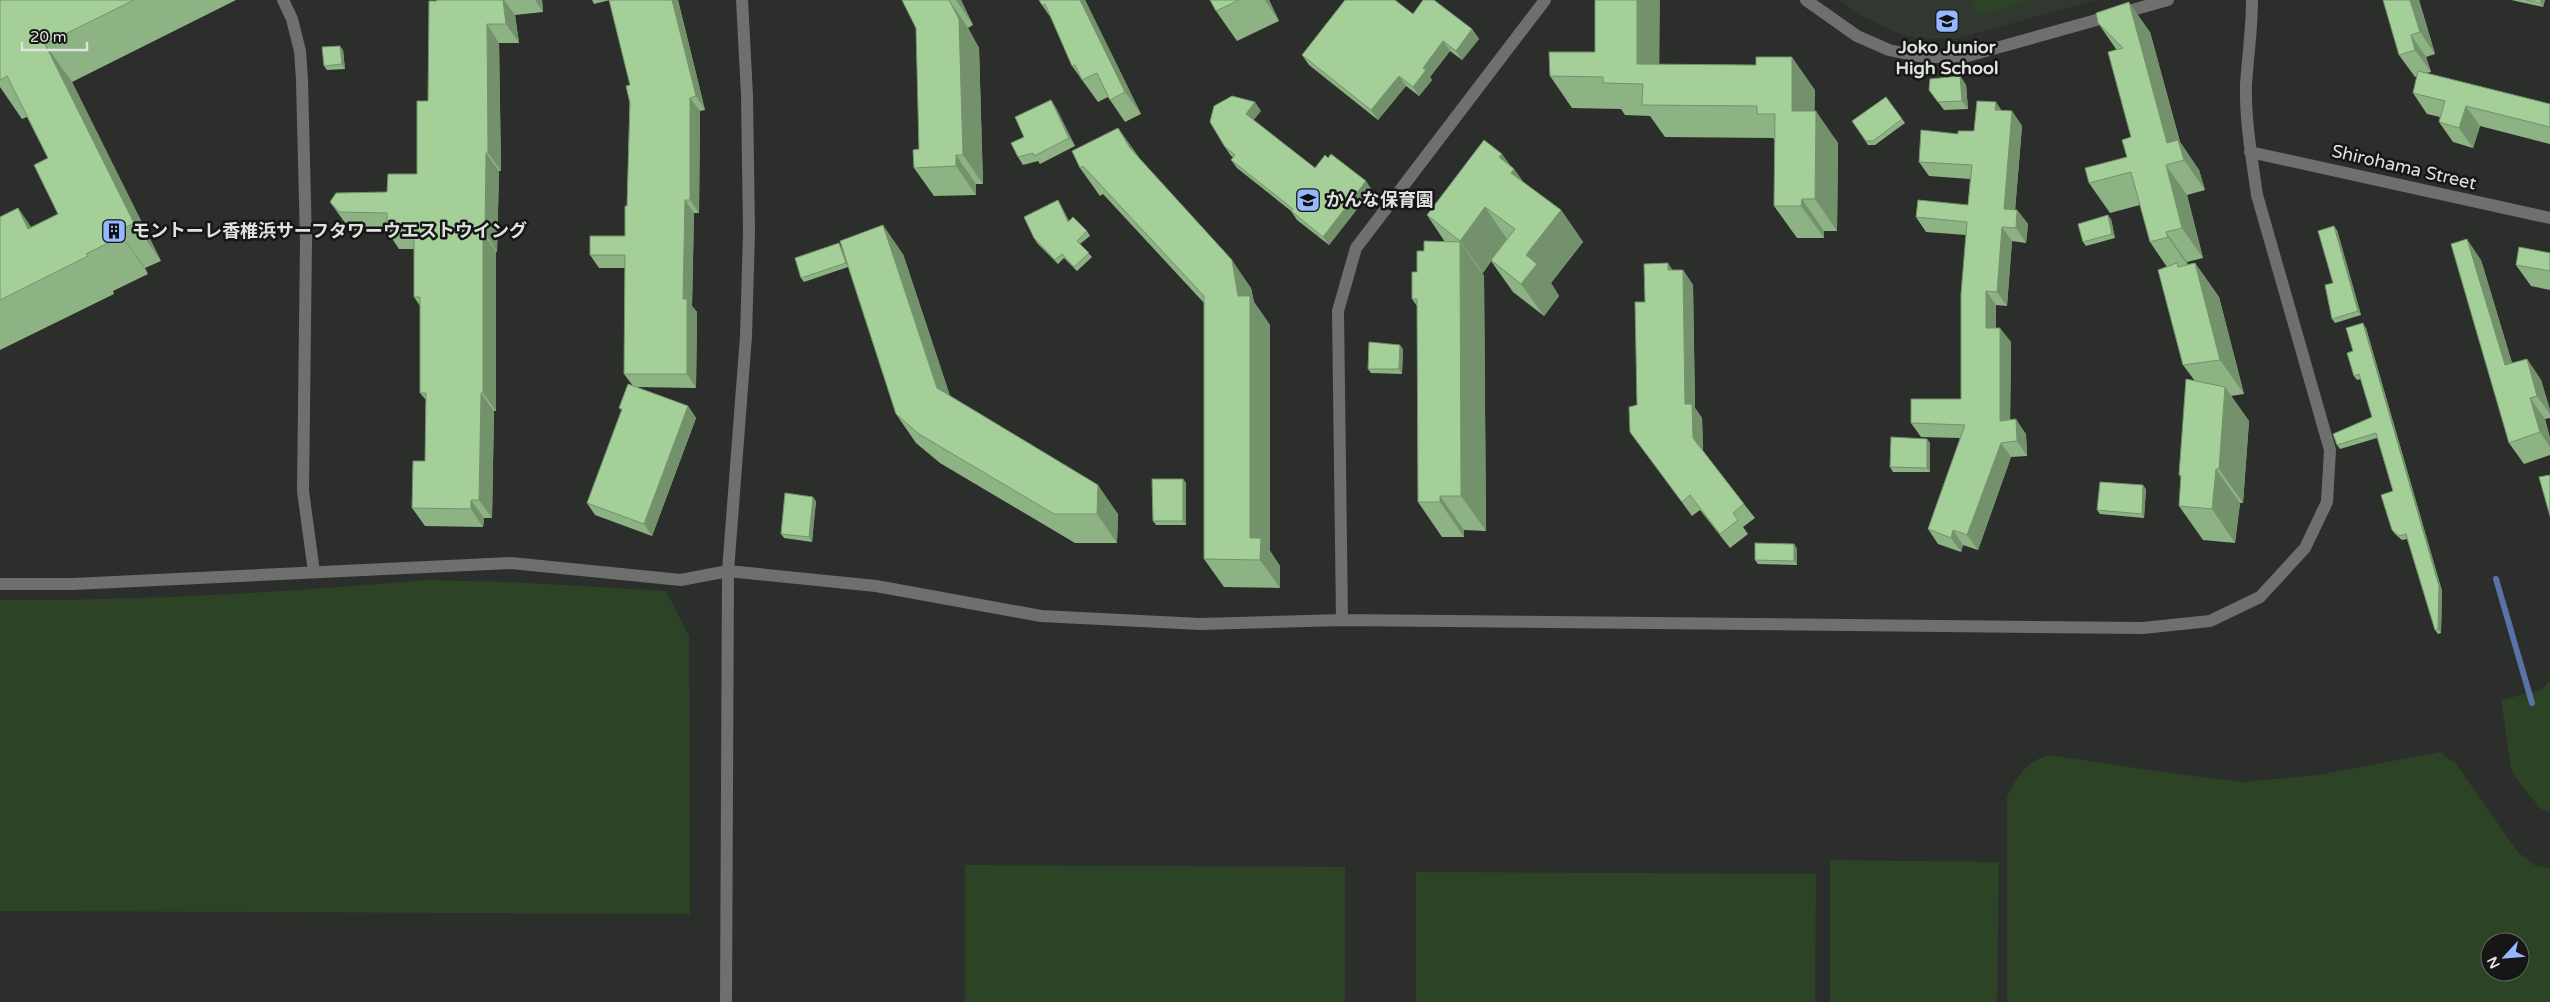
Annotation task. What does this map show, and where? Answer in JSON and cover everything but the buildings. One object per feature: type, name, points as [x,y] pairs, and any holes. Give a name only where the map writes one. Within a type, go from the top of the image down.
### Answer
[{"type":"street","points":[[283,0],[292,19],[300,51],[302,80],[306,242],[303,491],[314,572]]},
{"type":"street","points":[[726,1002],[728,571],[746,336],[749,232],[747,95],[742,0]]},
{"type":"street","points":[[1342,620],[1338,311],[1356,248],[1545,0]]},
{"type":"street","points":[[1806,0],[1856,36],[1889,50],[1922,57],[1964,57],[2168,0]]},
{"type":"street","points":[[0,584],[73,584],[511,564],[682,580],[728,571],[876,586],[1040,616],[1200,624],[1342,620],[2143,628],[2210,621],[2260,597],[2305,548],[2327,502],[2330,450],[2257,195],[2250,152],[2246,85],[2252,33],[2252,0]]},
{"type":"street","name":"Shirohama Street","points":[[2250,152],[2550,218]]},
{"type":"shaded area","name":"Joko Junior High School","points":[[1839,0],[2096,0],[1955,39],[1915,38],[1899,34],[1862,16]]},
{"type":"green space","points":[[1971,0],[2031,0],[1979,16]]},
{"type":"green space","points":[[427,580],[510,582],[666,591],[689,636],[690,914],[0,911],[0,600],[214,595]]},
{"type":"green space","points":[[2550,681],[2550,813],[2540,808],[2512,773],[2501,700],[2541,690]]},
{"type":"green space","points":[[2440,752],[2456,764],[2518,852],[2534,865],[2550,868],[2550,1002],[2007,1002],[2007,796],[2019,776],[2028,766],[2034,761],[2049,755],[2242,782],[2318,775]]},
{"type":"green space","points":[[1830,860],[1999,862],[1997,1002],[1830,1002]]},
{"type":"green space","points":[[965,865],[1345,867],[1345,1002],[965,1002]]},
{"type":"green space","points":[[1416,872],[1816,874],[1815,1002],[1416,1002]]},
{"type":"waterway","points":[[2496,579],[2532,703]]},
{"type":"place","name":"Joko Junior High School","points":[[1947,21]]},
{"type":"place","name":"かんな保育園","points":[[1308,200]]},
{"type":"place","name":"モントーレ香椎浜サーフタワーウエストウイング","points":[[114,231]]}]
